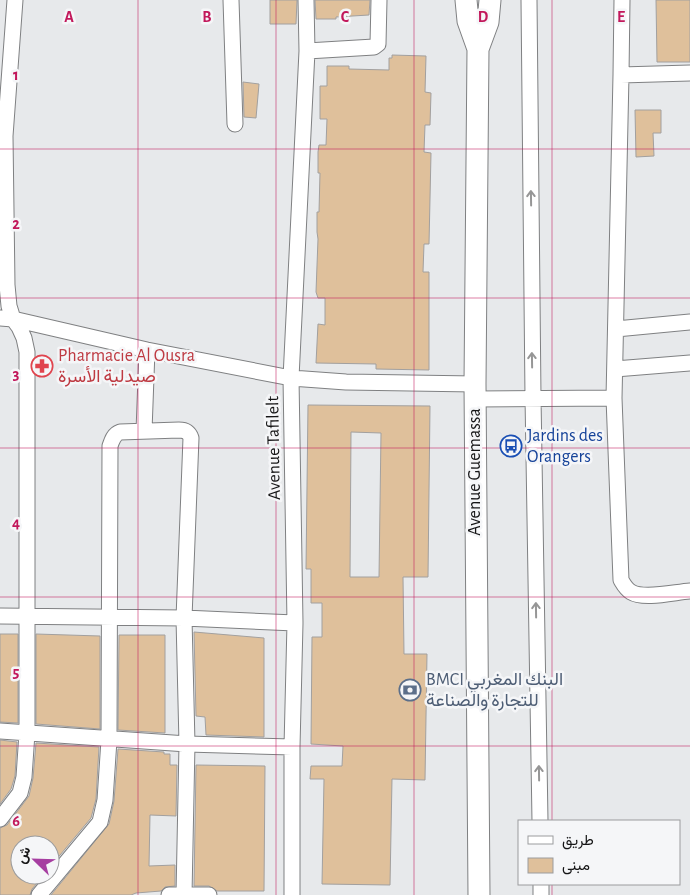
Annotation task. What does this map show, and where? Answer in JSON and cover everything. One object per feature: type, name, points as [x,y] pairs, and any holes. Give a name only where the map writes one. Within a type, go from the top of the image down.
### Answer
[{"type":"main road","name":"Avenue Guemassa","points":[[466,0],[468,21],[478,49]]},
{"type":"main road","name":"Avenue Guemassa","points":[[480,895],[475,391],[478,49],[488,22],[490,0]]},
{"type":"street","points":[[6,318],[9,306],[7,285],[5,136],[15,0]]},
{"type":"street","points":[[232,0],[234,124]]},
{"type":"street","name":"Avenue Tafilelt","points":[[292,895],[292,747],[295,623],[291,378],[307,51],[306,0]]},
{"type":"street","points":[[307,51],[374,47],[378,44],[379,0]]},
{"type":"street","points":[[529,0],[532,397],[540,820]]},
{"type":"street","points":[[622,0],[614,398],[621,580],[625,587],[640,595],[690,591]]},
{"type":"street","points":[[621,75],[690,73]]},
{"type":"street","points":[[6,318],[147,350],[291,378],[475,391],[532,397],[614,398]]},
{"type":"street","points":[[0,819],[20,793],[24,777],[27,733],[27,352],[19,327],[6,318]]},
{"type":"street","points":[[616,329],[690,322]]},
{"type":"street","points":[[144,431],[147,350]]},
{"type":"street","points":[[615,369],[690,363]]},
{"type":"street","points":[[39,895],[100,822],[106,800],[109,740],[110,446],[116,433],[182,430],[190,434],[191,438],[184,618],[187,744],[184,895]]},
{"type":"street","points":[[0,616],[184,618],[295,623]]},
{"type":"street","points":[[0,731],[109,740],[292,747]]},
{"type":"street","points":[[169,895],[209,895]]},
{"type":"building","points":[[270,0],[297,0],[296,24],[270,24]]},
{"type":"building","points":[[315,0],[370,0],[369,15],[336,17],[336,19],[316,19]]},
{"type":"building","points":[[656,0],[690,0],[690,62],[657,62]]},
{"type":"building","points":[[392,55],[426,56],[425,92],[431,93],[430,125],[425,125],[424,152],[431,153],[429,244],[424,244],[423,272],[429,272],[429,370],[376,369],[376,364],[316,363],[318,324],[325,325],[325,298],[318,298],[316,292],[317,212],[319,212],[320,173],[318,173],[318,152],[319,145],[326,145],[327,119],[320,119],[320,86],[327,86],[327,66],[349,66],[349,69],[389,70],[389,58],[392,58]]},
{"type":"building","points":[[243,82],[259,84],[256,118],[244,117]]},
{"type":"building","points":[[635,110],[661,110],[661,133],[653,133],[654,156],[636,157]]},
{"type":"building","points":[[308,405],[430,406],[428,577],[403,577],[404,654],[427,654],[425,780],[392,779],[390,885],[322,884],[324,779],[310,779],[311,766],[342,766],[343,746],[311,744],[312,637],[322,637],[322,603],[311,603],[311,569],[306,569]],"holes":[[[351,432],[381,433],[379,577],[350,577]]]},
{"type":"building","points":[[194,632],[264,638],[264,737],[206,735],[205,717],[196,716]]},
{"type":"building","points":[[0,634],[18,634],[18,723],[0,722]]},
{"type":"building","points":[[36,634],[100,636],[100,729],[36,724]]},
{"type":"building","points":[[119,635],[165,635],[165,733],[118,730]]},
{"type":"building","points":[[0,740],[17,742],[15,776],[11,789],[0,804]]},
{"type":"building","points":[[36,743],[99,747],[96,799],[91,818],[60,855],[60,835],[10,835],[10,885],[35,885],[30,895],[0,895],[0,828],[7,825],[29,796],[33,778]]},
{"type":"building","points":[[118,749],[170,754],[170,765],[177,765],[176,816],[150,815],[149,866],[175,865],[175,886],[165,887],[161,891],[131,895],[51,895],[109,824],[114,801]]},
{"type":"building","points":[[196,765],[265,766],[264,891],[217,891],[209,886],[194,886]]},
{"type":"place","name":"Pharmacie Al Ousra صيدلية الأسرة","points":[[42,366]]},
{"type":"place","name":"Jardins des Orangers","points":[[511,446]]},
{"type":"place","name":"BMCI البنك المغربي للتجارة والصناعة","points":[[410,690]]}]
